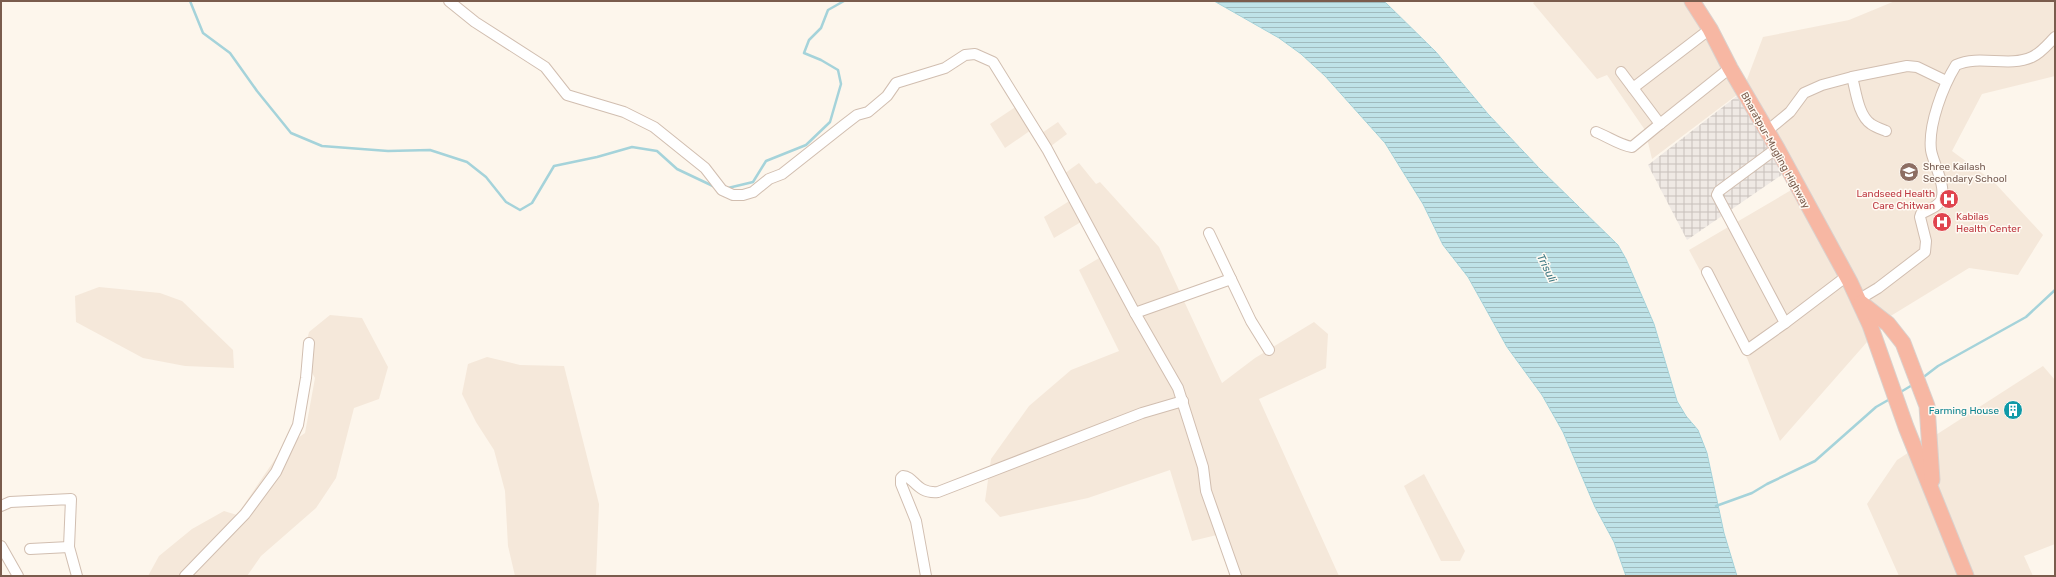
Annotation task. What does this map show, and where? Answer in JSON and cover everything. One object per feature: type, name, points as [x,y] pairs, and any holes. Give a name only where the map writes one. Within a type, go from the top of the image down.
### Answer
[{"type":"highway","name":"Bharatpur-Mugling Highway","points":[[1692,1],[1710,29],[1730,68],[1777,148],[1847,276],[1870,325],[1906,427],[1966,576]]},
{"type":"highway","name":"Bharatpur-Mugling Highway","points":[[1858,300],[1888,324],[1904,343],[1927,406],[1933,493]]},
{"type":"street","points":[[449,1],[476,22],[545,68],[567,95],[624,112],[654,127],[704,168],[722,190],[733,195],[743,195],[753,192],[769,179],[782,174],[857,115],[868,112],[887,96],[896,83],[945,68],[965,55],[975,54],[994,62],[1039,135],[1135,313],[1178,388],[1203,467],[1206,491],[1236,576]]},
{"type":"street","points":[[1633,88],[1710,29]]},
{"type":"street","points":[[1858,300],[1878,288],[1925,252],[1926,241],[1920,217],[1921,214],[1938,205],[1942,198],[1941,184],[1931,152],[1930,143],[1946,81],[1956,65],[1963,62],[2021,61],[2038,53],[2055,37]]},
{"type":"street","points":[[1767,131],[1790,112],[1804,94],[1822,85],[1852,77],[1907,66],[1917,67],[1946,81]]},
{"type":"street","points":[[1596,132],[1622,145],[1632,147],[1730,68]]},
{"type":"street","points":[[1621,72],[1660,124]]},
{"type":"street","points":[[1852,77],[1862,113],[1866,120],[1872,125],[1886,131]]},
{"type":"street","points":[[1777,148],[1719,191],[1718,195],[1785,323]]},
{"type":"street","points":[[1209,233],[1251,321],[1269,350]]},
{"type":"street","points":[[1707,272],[1747,350],[1847,276]]},
{"type":"street","points":[[1135,313],[1231,279]]},
{"type":"street","points":[[185,576],[245,514],[276,472],[298,425],[306,378],[309,343]]},
{"type":"street","points":[[926,576],[916,521],[901,484],[901,478],[903,476],[908,477],[921,490],[932,493],[938,492],[1142,413],[1183,401]]},
{"type":"street","points":[[1,506],[10,502],[71,500],[69,547],[77,576]]},
{"type":"street","points":[[1,546],[18,576]]},
{"type":"street","points":[[30,549],[69,547]]},
{"type":"shaded area","points":[[1536,1],[1690,1],[1742,91],[1652,159],[1645,130],[1607,75],[1597,79],[1533,3]]},
{"type":"shaded area","points":[[1895,1],[2055,1],[2055,76],[1982,94],[1952,151],[1993,181],[2043,235],[2018,275],[1969,268],[1889,317],[1780,441],[1747,358],[1689,250],[1793,189],[1743,90],[1763,37],[1849,20]]},
{"type":"shaded area","points":[[1737,96],[1783,174],[1687,240],[1648,165]]},
{"type":"shaded area","points":[[1020,104],[1034,128],[1005,148],[990,124]]},
{"type":"shaded area","points":[[1058,122],[1067,134],[1047,149],[1039,135]]},
{"type":"shaded area","points":[[1079,163],[1096,184],[1100,182],[1159,247],[1222,383],[1255,358],[1314,322],[1328,334],[1326,368],[1259,399],[1339,576],[1236,576],[1221,534],[1192,541],[1170,470],[1088,498],[1000,517],[985,501],[991,459],[1029,406],[1071,370],[1119,351],[1079,270],[1106,254],[1086,219],[1054,238],[1044,217],[1074,198],[1061,176]]},
{"type":"shaded area","points":[[99,287],[160,293],[182,301],[233,350],[234,368],[185,366],[143,358],[76,322],[75,296]]},
{"type":"shaded area","points":[[330,315],[362,318],[388,367],[379,399],[354,408],[336,478],[316,508],[261,556],[247,576],[148,576],[159,556],[192,529],[224,511],[237,515],[282,449],[305,433],[315,378],[303,357],[309,332]]},
{"type":"shaded area","points":[[487,357],[520,365],[564,366],[599,504],[596,576],[515,576],[508,546],[505,491],[494,450],[476,422],[462,394],[468,364]]},
{"type":"shaded area","points":[[2043,366],[2055,380],[2055,544],[2024,556],[2033,576],[1899,576],[1867,504],[1897,460]]},
{"type":"shaded area","points":[[1424,474],[1465,551],[1460,561],[1441,561],[1404,486]]},
{"type":"water","name":"Trisuli","points":[[1214,1],[1384,1],[1436,52],[1488,114],[1539,168],[1618,245],[1626,259],[1654,324],[1677,401],[1686,416],[1698,430],[1707,453],[1724,533],[1737,576],[1626,576],[1614,542],[1595,507],[1563,432],[1542,395],[1507,347],[1468,277],[1443,245],[1423,204],[1385,143],[1325,76],[1301,54],[1279,38]]},
{"type":"waterway","points":[[190,1],[203,33],[230,53],[257,91],[291,133],[322,146],[388,151],[430,150],[467,162],[486,177],[506,202],[520,210],[532,203],[554,166],[597,157],[632,147],[657,151],[677,169],[715,187]]},
{"type":"waterway","points":[[728,188],[753,182],[766,161],[806,145],[830,122],[841,84],[838,70],[821,60],[804,53],[809,40],[821,28],[828,10],[844,1]]},
{"type":"waterway","points":[[1921,379],[1938,366],[2026,317],[2055,290]]},
{"type":"waterway","points":[[1899,393],[1914,384]]},
{"type":"waterway","points":[[1716,506],[1752,493],[1767,484],[1815,461],[1876,407],[1890,399]]},
{"type":"place","name":"Shree Kailash Secondary School","points":[[1909,172]]},
{"type":"place","name":"Landseed Health Care Chitwan","points":[[1949,199]]},
{"type":"place","name":"Kabilas Health Center","points":[[1942,222]]},
{"type":"place","name":"Farming House","points":[[2013,410]]}]
